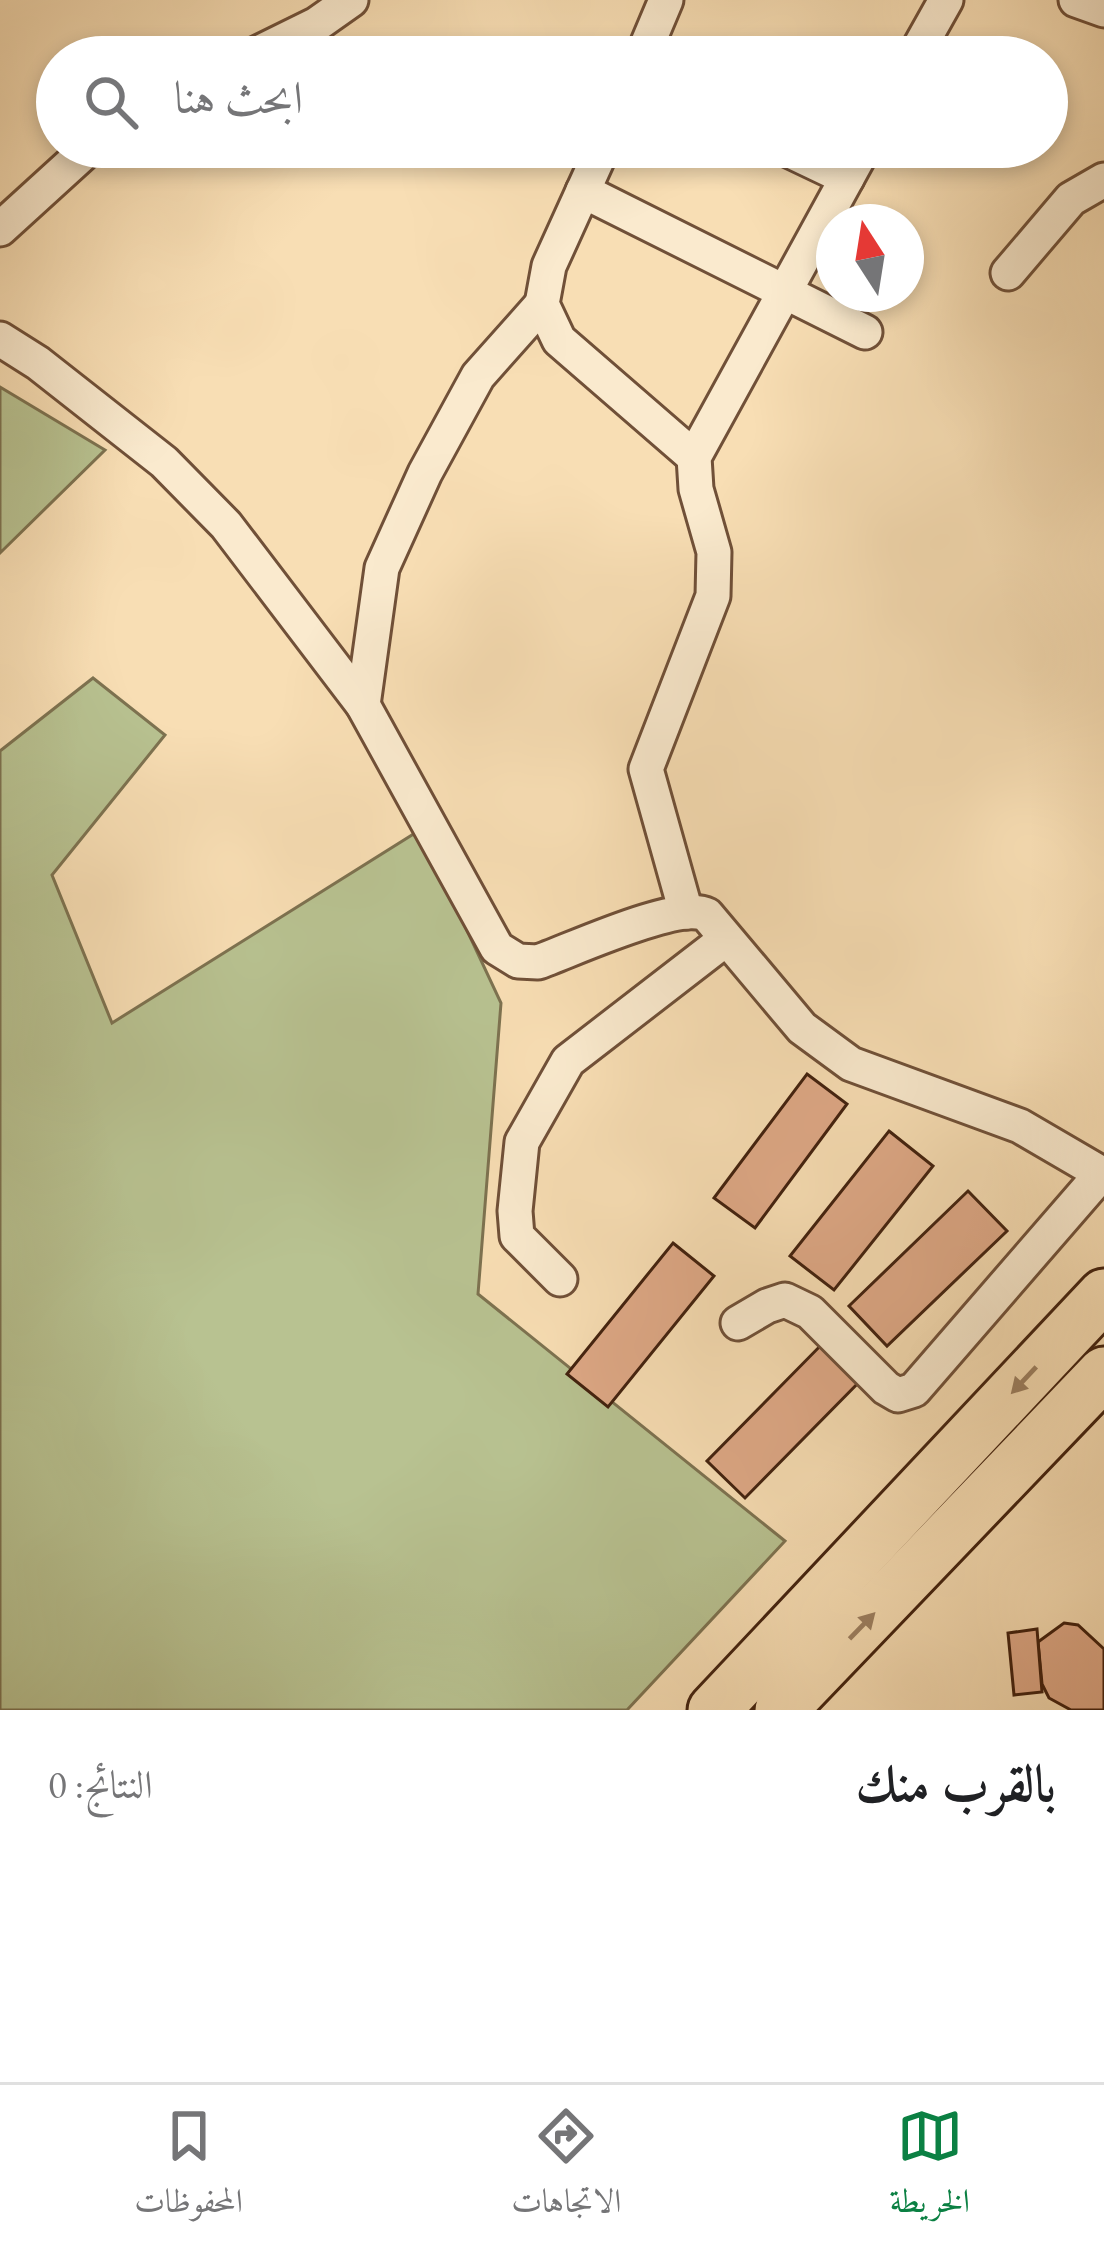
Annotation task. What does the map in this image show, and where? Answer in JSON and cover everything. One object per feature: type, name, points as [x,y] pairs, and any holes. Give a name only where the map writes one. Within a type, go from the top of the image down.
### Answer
[{"type":"main road","points":[[714,1710],[1104,1295]]},
{"type":"main road","points":[[781,1710],[1104,1373]]},
{"type":"street","points":[[293,36],[351,0]]},
{"type":"street","points":[[651,36],[666,0]]},
{"type":"street","points":[[926,36],[946,0]]},
{"type":"street","points":[[1076,0],[1104,10]]},
{"type":"street","points":[[0,229],[67,168]]},
{"type":"street","points":[[363,705],[382,568],[425,473],[478,376],[542,304],[549,266],[593,168]]},
{"type":"street","points":[[827,168],[848,178]]},
{"type":"street","points":[[686,912],[646,770],[713,596],[714,552],[697,489],[694,457],[853,168]]},
{"type":"street","points":[[1009,273],[1071,200],[1104,180]]},
{"type":"street","points":[[583,191],[865,332]]},
{"type":"street","points":[[542,304],[559,340],[694,457]]},
{"type":"street","points":[[0,339],[38,363],[179,478],[226,525],[363,705],[497,948],[518,961],[538,962],[696,909],[802,1028],[850,1064],[1006,1120],[1103,1174],[914,1390],[898,1395],[886,1388],[810,1312],[785,1300],[738,1323]]},
{"type":"street","points":[[560,1280],[517,1236],[514,1211],[522,1142],[537,1109],[568,1061],[726,939]]},
{"type":"green space","points":[[0,387],[105,450],[0,553]]},
{"type":"green space","points":[[93,678],[165,735],[52,875],[112,1023],[420,830],[501,1003],[478,1294],[785,1541],[627,1710],[0,1710],[0,751]]},
{"type":"building","points":[[807,1074],[847,1104],[755,1228],[714,1198]]},
{"type":"building","points":[[889,1131],[933,1166],[834,1290],[790,1256]]},
{"type":"building","points":[[968,1191],[1007,1231],[887,1346],[849,1306]]},
{"type":"building","points":[[673,1243],[714,1276],[608,1407],[567,1374]]},
{"type":"building","points":[[829,1337],[867,1374],[745,1498],[707,1461]]},
{"type":"building","points":[[1064,1623],[1078,1625],[1104,1649],[1104,1710],[1071,1710],[1049,1698],[1042,1684],[1038,1642]]},
{"type":"building","points":[[1037,1629],[1042,1692],[1014,1695],[1008,1633]]}]
